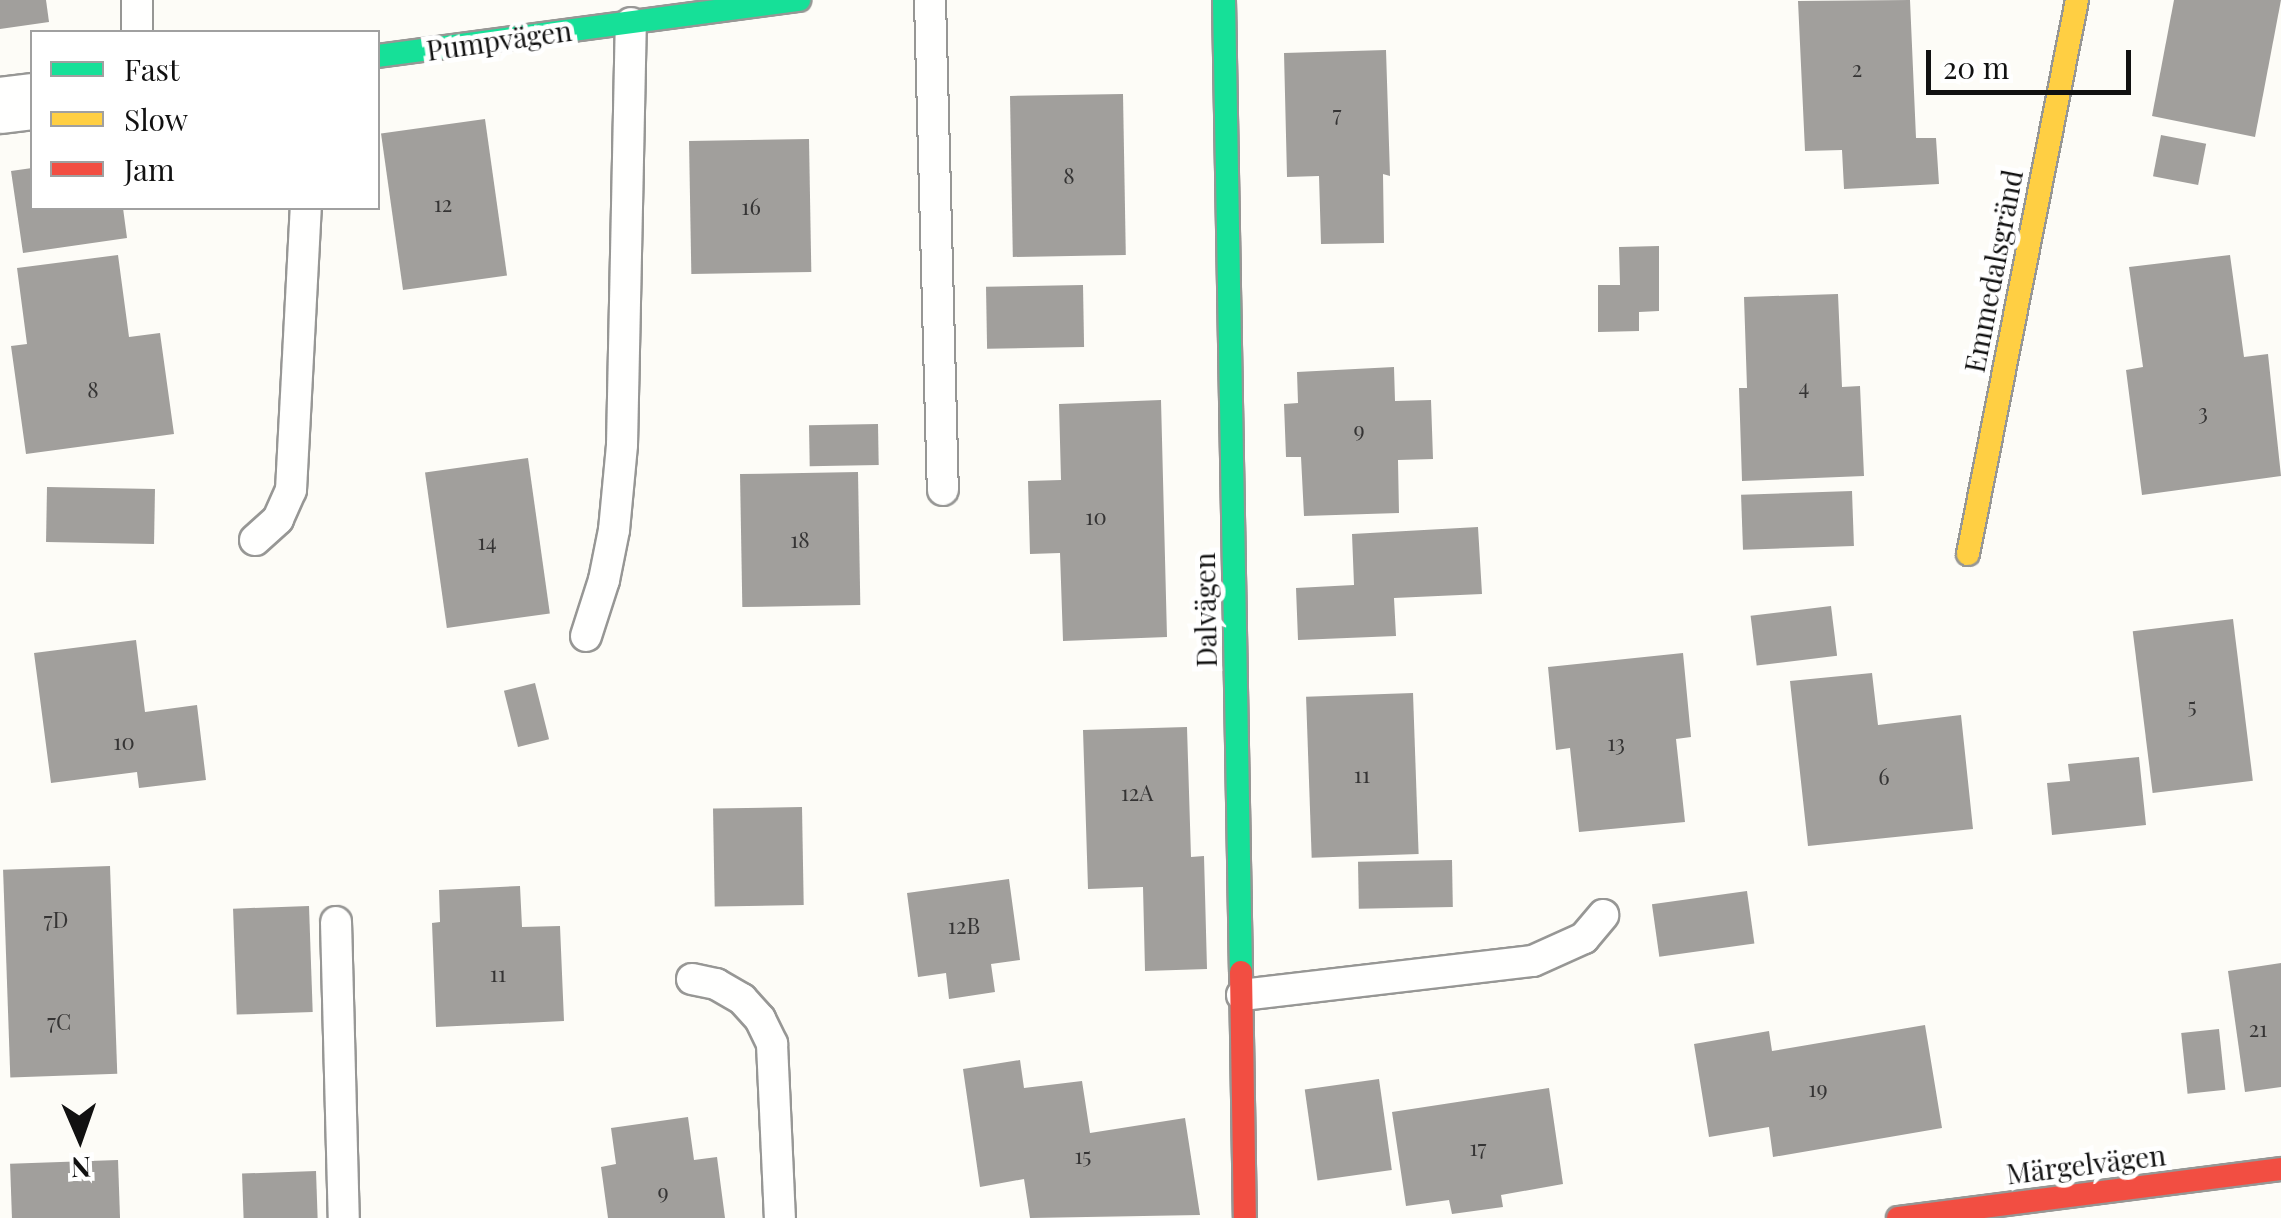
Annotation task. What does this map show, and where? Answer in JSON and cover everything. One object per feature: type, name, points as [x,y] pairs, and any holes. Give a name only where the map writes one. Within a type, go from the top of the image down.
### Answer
[{"type":"street","name":"Pumpvägen","points":[[380,56],[799,0]]},
{"type":"street","name":"Dalvägen","points":[[1224,0],[1245,1218]]},
{"type":"street","name":"Emmedalsgränd","points":[[1968,554],[2077,0]]},
{"type":"street","points":[[0,105],[30,101]]},
{"type":"street","name":"Märgelvägen","points":[[1898,1218],[2281,1169]]},
{"type":"lane","points":[[137,0],[137,30]]},
{"type":"lane","points":[[558,0],[558,32]]},
{"type":"lane","points":[[930,0],[943,490]]},
{"type":"lane","points":[[586,636],[604,580],[614,530],[622,445],[631,22]]},
{"type":"lane","points":[[255,540],[278,519],[290,490],[306,210]]},
{"type":"lane","points":[[1242,995],[1533,961],[1584,938],[1603,916]]},
{"type":"lane","points":[[336,922],[344,1218]]},
{"type":"lane","points":[[692,979],[716,984],[742,999],[760,1019],[772,1044],[780,1218]]},
{"type":"building","points":[[0,0],[46,0],[49,22],[0,29]]},
{"type":"building","points":[[1910,0],[1916,138],[1936,138],[1939,184],[1844,189],[1842,150],[1805,151],[1798,1]]},
{"type":"building","points":[[2174,0],[2281,0],[2255,137],[2152,116]]},
{"type":"building","points":[[1386,50],[1390,176],[1383,174],[1384,243],[1321,244],[1319,176],[1287,177],[1284,53]]},
{"type":"building","points":[[1123,94],[1126,255],[1013,257],[1010,96]]},
{"type":"building","points":[[485,119],[507,275],[403,290],[381,134]]},
{"type":"building","points":[[2161,135],[2206,144],[2198,185],[2153,176]]},
{"type":"building","points":[[809,139],[811,272],[691,274],[689,141]]},
{"type":"building","points":[[30,168],[30,210],[123,210],[127,238],[23,253],[11,171]]},
{"type":"building","points":[[1659,246],[1659,311],[1639,312],[1639,331],[1598,332],[1598,285],[1620,285],[1619,247]]},
{"type":"building","points":[[118,255],[129,337],[160,333],[174,434],[26,454],[11,346],[27,344],[17,268]]},
{"type":"building","points":[[2230,255],[2244,357],[2268,354],[2281,476],[2142,495],[2126,370],[2143,367],[2129,267]]},
{"type":"building","points":[[1083,285],[1084,347],[987,349],[986,287]]},
{"type":"building","points":[[1838,294],[1842,387],[1860,386],[1864,476],[1742,481],[1739,388],[1747,388],[1744,297]]},
{"type":"building","points":[[1394,367],[1395,401],[1431,400],[1433,459],[1398,460],[1399,513],[1304,516],[1301,457],[1286,457],[1284,404],[1298,403],[1297,372]]},
{"type":"building","points":[[1161,400],[1167,637],[1063,641],[1060,553],[1030,554],[1028,481],[1061,480],[1059,404]]},
{"type":"building","points":[[878,424],[879,465],[810,466],[809,425]]},
{"type":"building","points":[[528,458],[550,613],[447,628],[425,472]]},
{"type":"building","points":[[858,472],[860,605],[742,607],[740,474]]},
{"type":"building","points":[[47,487],[155,489],[154,544],[46,542]]},
{"type":"building","points":[[1852,491],[1854,546],[1743,550],[1741,495]]},
{"type":"building","points":[[1478,527],[1482,594],[1394,598],[1396,636],[1298,640],[1296,588],[1354,585],[1352,534]]},
{"type":"building","points":[[1831,606],[1837,656],[1757,665],[1751,616]]},
{"type":"building","points":[[2233,619],[2253,781],[2153,793],[2133,631]]},
{"type":"building","points":[[136,640],[145,712],[197,705],[206,780],[139,788],[137,772],[51,783],[34,653]]},
{"type":"building","points":[[1683,653],[1691,737],[1676,739],[1685,822],[1579,832],[1570,748],[1556,750],[1548,667]]},
{"type":"building","points":[[1872,673],[1878,725],[1961,715],[1973,829],[1808,846],[1790,681]]},
{"type":"building","points":[[535,683],[549,739],[518,747],[504,691]]},
{"type":"building","points":[[1413,693],[1419,854],[1312,858],[1306,697]]},
{"type":"building","points":[[1187,727],[1191,857],[1204,856],[1207,969],[1145,971],[1143,887],[1088,889],[1083,730]]},
{"type":"building","points":[[2139,757],[2146,825],[2052,835],[2047,783],[2070,781],[2068,764]]},
{"type":"building","points":[[802,807],[804,905],[715,907],[713,809]]},
{"type":"building","points":[[1452,860],[1453,907],[1359,909],[1358,862]]},
{"type":"building","points":[[110,866],[117,1074],[10,1078],[3,870]]},
{"type":"building","points":[[1009,879],[1020,960],[991,964],[995,992],[949,999],[946,973],[918,977],[907,893]]},
{"type":"building","points":[[520,886],[522,927],[560,926],[564,1021],[436,1027],[432,923],[440,922],[439,890]]},
{"type":"building","points":[[1747,891],[1754,943],[1659,957],[1652,904]]},
{"type":"building","points":[[309,906],[313,1012],[237,1015],[233,909]]},
{"type":"building","points":[[2281,963],[2281,1087],[2245,1092],[2228,971]]},
{"type":"building","points":[[1925,1025],[1942,1128],[1773,1157],[1769,1127],[1709,1137],[1694,1044],[1769,1031],[1772,1051]]},
{"type":"building","points":[[2219,1029],[2225,1090],[2188,1094],[2181,1033]]},
{"type":"building","points":[[1020,1060],[1024,1088],[1082,1081],[1090,1133],[1185,1118],[1200,1215],[1030,1218],[1024,1179],[980,1187],[963,1069]]},
{"type":"building","points":[[1379,1079],[1392,1170],[1318,1181],[1305,1089]]},
{"type":"building","points":[[1549,1088],[1563,1184],[1501,1195],[1503,1207],[1452,1214],[1449,1200],[1406,1206],[1392,1112]]},
{"type":"building","points":[[688,1117],[694,1160],[717,1157],[725,1218],[608,1218],[601,1167],[616,1164],[611,1128]]},
{"type":"building","points":[[118,1160],[120,1218],[12,1218],[10,1164]]},
{"type":"building","points":[[316,1171],[318,1218],[244,1218],[242,1174]]},
{"type":"traffic: fast","points":[[380,56],[799,0]]},
{"type":"traffic: fast","points":[[1224,0],[1241,972]]},
{"type":"traffic: slow","points":[[1968,554],[2077,0]]},
{"type":"traffic: jam","points":[[1241,972],[1245,1218]]},
{"type":"traffic: jam","points":[[1898,1218],[2281,1169]]}]
